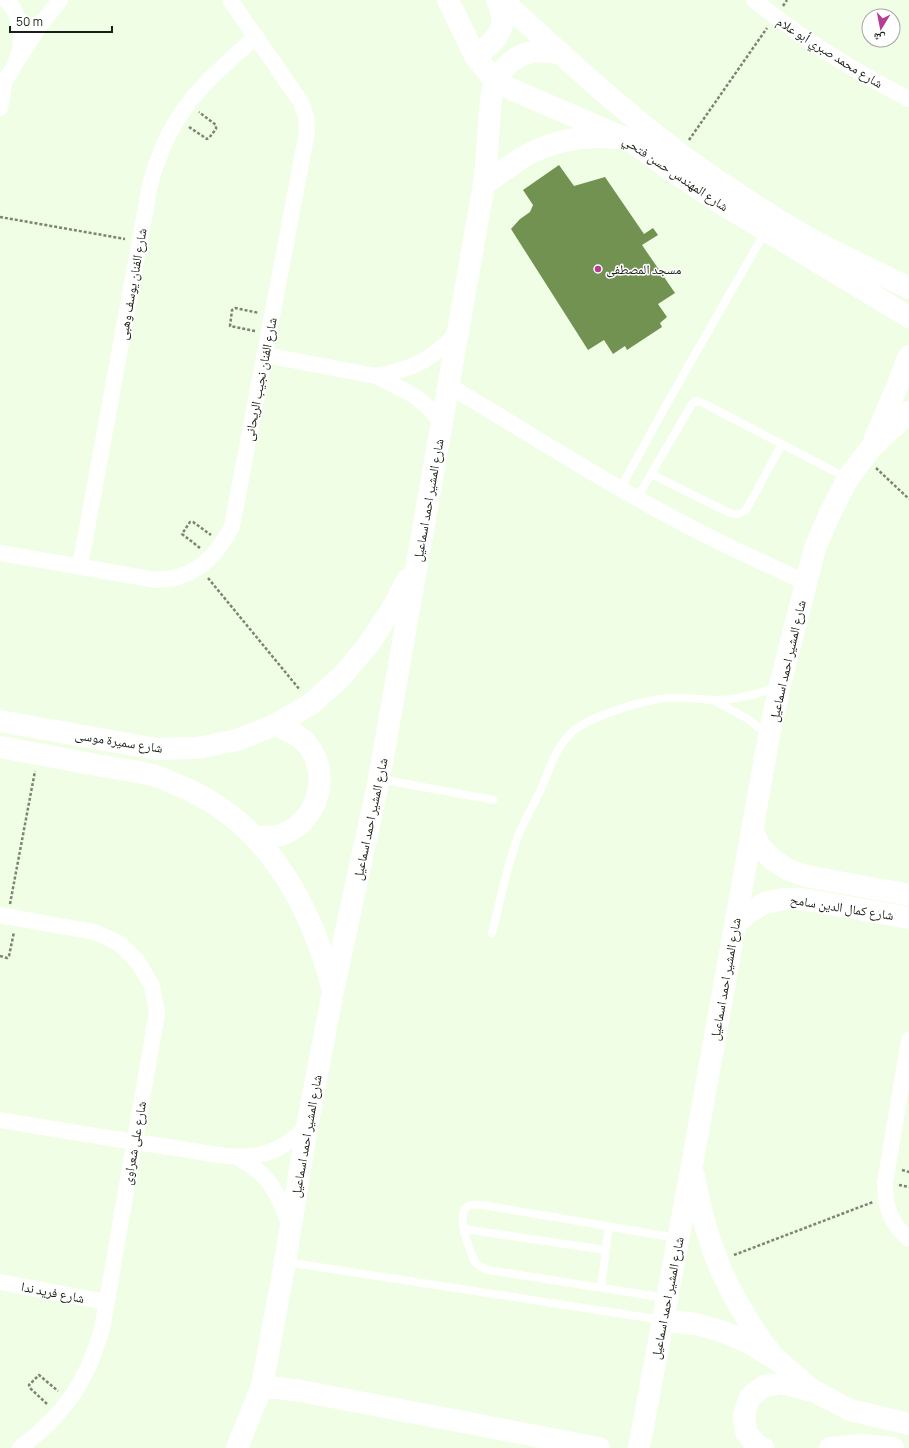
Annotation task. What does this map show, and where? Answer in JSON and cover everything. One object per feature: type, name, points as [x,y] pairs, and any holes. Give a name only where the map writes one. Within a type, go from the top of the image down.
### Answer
[{"type":"main road","points":[[475,56],[487,48],[498,34],[502,26],[503,16],[497,0]]},
{"type":"main road","name":"شارع المهندس حسن فتحي","points":[[502,0],[623,109],[679,154],[766,213],[814,241],[909,288]]},
{"type":"main road","name":"شارع المهندس حسن فتحي","points":[[448,2],[475,56],[495,81],[510,89],[630,140],[674,172],[766,231],[909,317]]},
{"type":"main road","points":[[495,81],[512,61],[522,55],[548,51],[562,54]]},
{"type":"main road","name":"شارع المشير احمد اسماعيل","points":[[237,1448],[262,1386],[285,1262],[307,1127],[333,991],[379,779],[484,184],[490,113],[495,81]]},
{"type":"main road","points":[[484,184],[521,159],[541,148],[562,141],[607,137],[630,140]]},
{"type":"main road","points":[[874,295],[886,289],[888,277]]},
{"type":"main road","points":[[867,453],[890,406],[909,356]]},
{"type":"main road","points":[[867,453],[909,412]]},
{"type":"main road","name":"شارع المشير احمد اسماعيل","points":[[638,1448],[692,1164],[769,736],[780,685],[805,582],[815,548],[829,515],[848,478],[867,453]]},
{"type":"main road","name":"شارع سميرة موسى","points":[[0,721],[156,749],[197,748],[230,741],[275,725],[311,704],[342,676],[369,644],[393,607],[418,558]]},
{"type":"main road","points":[[256,837],[277,836],[297,826],[312,810],[320,790],[319,768],[310,748],[295,733],[275,725]]},
{"type":"main road","name":"شارع سميرة موسى","points":[[0,747],[153,775],[191,790],[225,810],[256,837],[285,875],[308,917],[326,963],[333,991]]},
{"type":"main road","name":"شارع كمال الدين سامح","points":[[752,830],[760,847],[773,860],[789,870],[806,876],[909,895]]},
{"type":"main road","name":"شارع كمال الدين سامح","points":[[735,924],[749,912],[765,903],[783,898],[802,899],[909,918]]},
{"type":"main road","points":[[692,1164],[704,1223],[716,1261],[733,1296],[752,1329],[776,1359]]},
{"type":"main road","points":[[662,1320],[696,1324],[724,1332],[751,1344],[776,1359],[812,1390],[850,1410],[909,1424]]},
{"type":"main road","points":[[762,1448],[757,1446],[746,1432],[744,1414],[750,1397],[764,1386],[782,1383],[812,1390]]},
{"type":"main road","points":[[262,1386],[308,1393],[599,1448]]},
{"type":"main road","points":[[830,1448],[863,1445],[893,1448]]},
{"type":"street","points":[[6,0],[14,10],[20,27],[21,45],[16,62]]},
{"type":"street","points":[[0,108],[3,82],[41,24],[60,0]]},
{"type":"street","name":"شارع الفنان نجيب الريحانى","points":[[0,553],[156,580],[178,576],[198,567],[211,557],[223,543],[232,526],[307,132],[306,117],[301,102],[230,0]]},
{"type":"street","name":"شارع محمد صبري أبو علام","points":[[754,0],[775,17],[841,62],[909,99]]},
{"type":"street","name":"شارع الفنان يوسف وهبى","points":[[80,567],[150,185],[155,165],[163,145],[178,118],[188,104],[198,92],[256,36]]},
{"type":"street","points":[[376,376],[396,372],[414,366],[431,357],[446,346],[458,332]]},
{"type":"street","points":[[265,355],[376,376],[413,395],[442,423]]},
{"type":"street","points":[[449,386],[620,489],[691,528],[805,582]]},
{"type":"street","name":"شارع على شعراوى","points":[[8,916],[94,932],[118,943],[138,962],[152,986],[157,1013],[102,1329],[94,1354],[83,1378],[69,1401],[41,1432],[20,1448]]},
{"type":"street","points":[[909,1040],[905,1085],[885,1190],[889,1214],[898,1229],[909,1239]]},
{"type":"street","points":[[0,1120],[238,1157],[259,1155],[276,1149],[293,1140],[307,1127]]},
{"type":"street","points":[[238,1157],[258,1171],[271,1184],[279,1198],[290,1230]]},
{"type":"street","name":"شارع فريد ندا","points":[[0,1282],[106,1302]]},
{"type":"lane","points":[[620,489],[670,398],[766,231]]},
{"type":"lane","points":[[637,498],[692,404],[696,401],[701,402],[848,478]]},
{"type":"lane","points":[[651,474],[730,513],[736,515],[742,514],[746,510],[782,444]]},
{"type":"lane","points":[[492,933],[517,838],[539,793],[552,760],[560,745],[573,732],[603,716],[634,704],[660,699],[686,697],[712,700],[747,696],[780,685]]},
{"type":"lane","points":[[712,700],[748,719],[769,736]]},
{"type":"lane","points":[[379,779],[494,800]]},
{"type":"lane","points":[[666,1298],[488,1270],[479,1266],[475,1262],[462,1221],[463,1214],[466,1208],[470,1205],[483,1205],[678,1239]]},
{"type":"lane","points":[[601,1288],[609,1226]]},
{"type":"lane","points":[[464,1229],[605,1250]]},
{"type":"lane","points":[[285,1262],[662,1320]]},
{"type":"path","points":[[679,154],[775,17]]},
{"type":"path","points":[[178,118],[207,139],[216,129],[216,125],[188,104]]},
{"type":"path","points":[[0,217],[140,241]]},
{"type":"path","points":[[269,333],[230,326],[232,310],[235,308],[272,315]]},
{"type":"path","points":[[867,453],[909,499]]},
{"type":"path","points":[[211,557],[183,535],[182,532],[190,522],[193,522],[223,543]]},
{"type":"path","points":[[198,567],[311,704]]},
{"type":"path","points":[[0,956],[7,958],[9,956],[8,916],[38,754]]},
{"type":"path","points":[[716,1261],[885,1190]]},
{"type":"path","points":[[58,1414],[30,1388],[29,1385],[39,1375],[69,1401]]},
{"type":"building","name":"مسجد المصطفى","points":[[559,165],[574,186],[605,177],[644,234],[653,228],[658,235],[642,245],[675,293],[658,304],[667,317],[660,323],[662,327],[627,350],[625,346],[613,354],[604,340],[588,350],[511,229],[520,219],[530,212],[533,205],[523,190]]},
{"type":"place","name":"مسجد المصطفى","points":[[598,269]]}]
